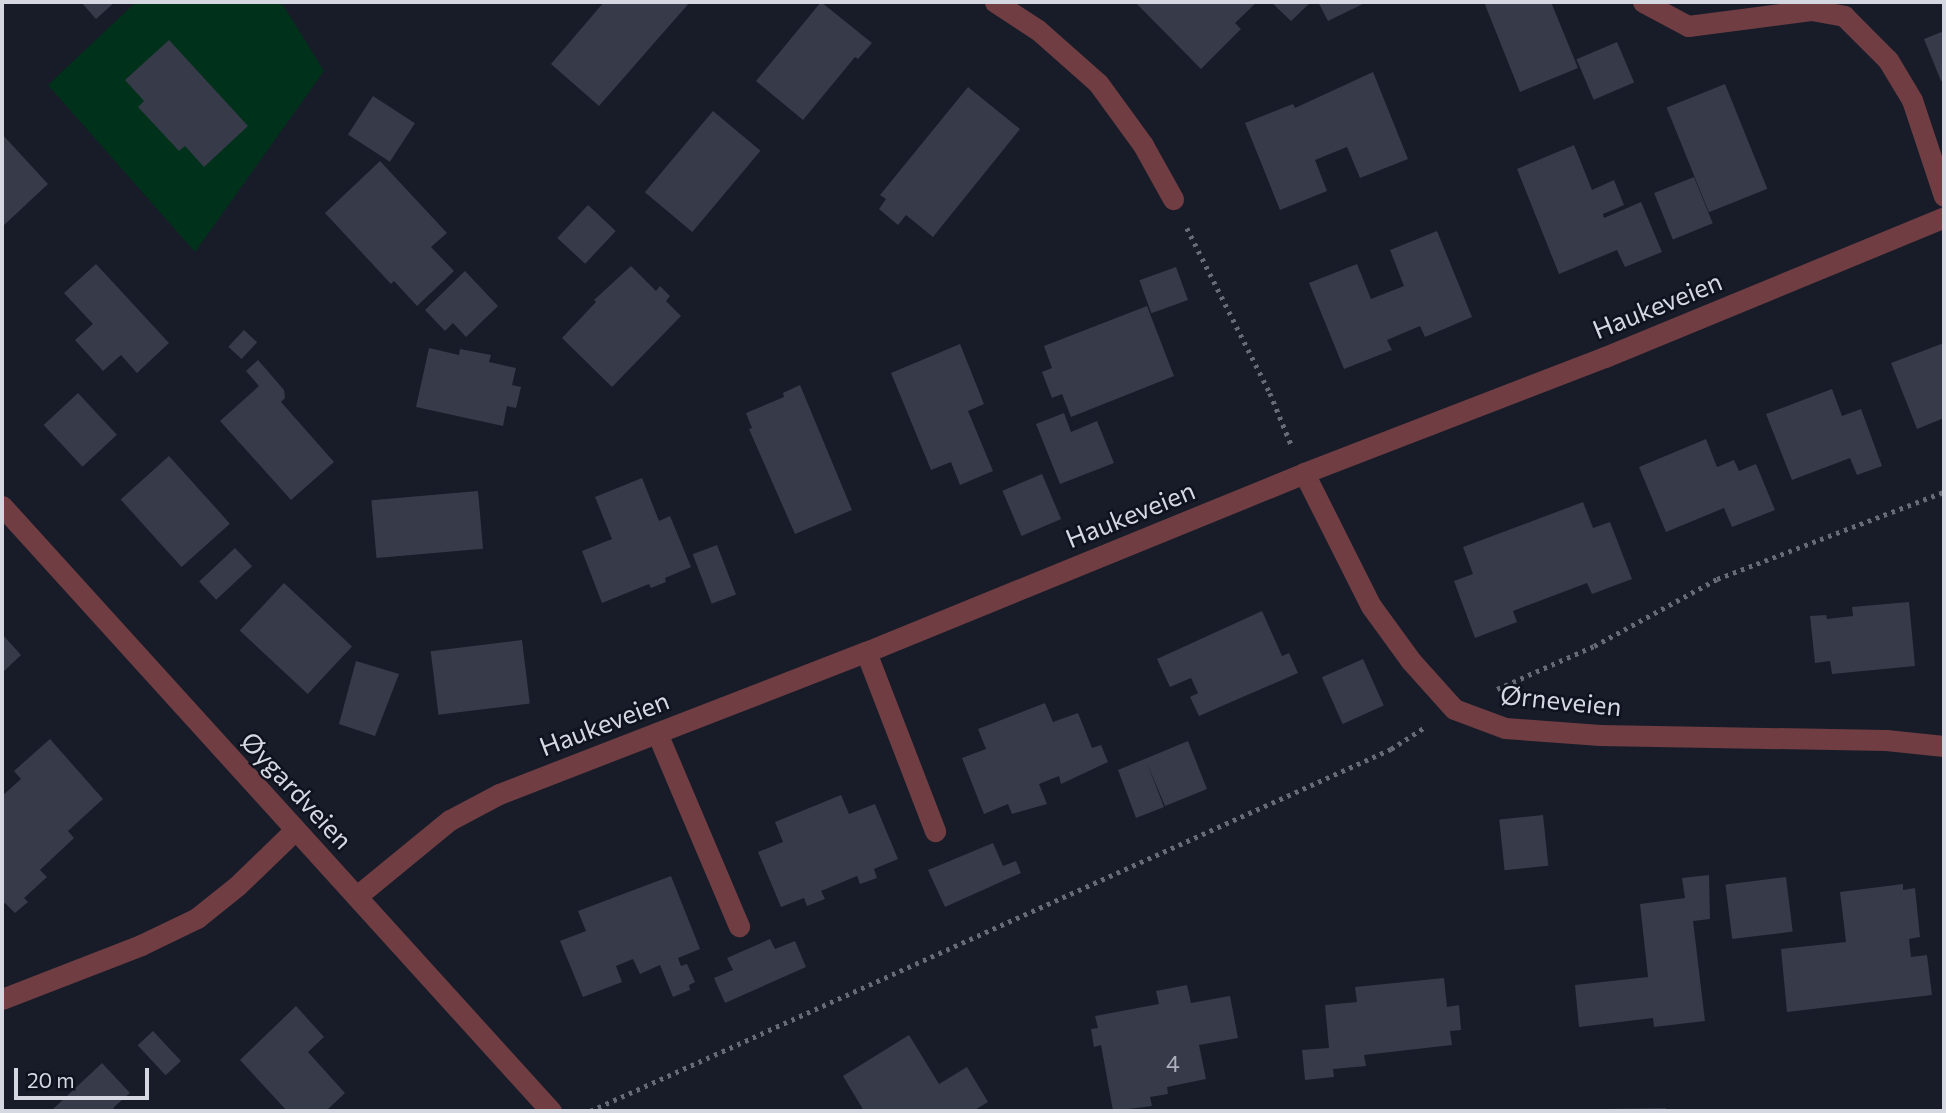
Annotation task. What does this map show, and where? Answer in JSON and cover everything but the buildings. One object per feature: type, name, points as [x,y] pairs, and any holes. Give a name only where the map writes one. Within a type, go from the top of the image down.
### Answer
[{"type":"street","points":[[995,2],[1038,30],[1098,83],[1143,145],[1173,199]]},
{"type":"street","points":[[1643,2],[1688,26],[1811,10],[1844,16],[1888,60],[1912,100],[1944,196]]},
{"type":"street","name":"Haukeveien","points":[[357,896],[450,820],[499,794],[866,652],[1304,474],[1605,357],[1944,217]]},
{"type":"street","name":"Ørneveien","points":[[1304,474],[1371,606],[1411,662],[1454,709],[1505,728],[1600,735],[1886,740],[1944,746]]},
{"type":"street","name":"Øygardveien","points":[[2,506],[294,831],[357,896],[551,1111]]},
{"type":"street","points":[[866,652],[935,831]]},
{"type":"street","points":[[657,733],[739,926]]},
{"type":"street","points":[[2,999],[141,945],[197,918],[236,887],[294,831]]},
{"type":"path","points":[[1173,199],[1270,393],[1304,474]]},
{"type":"path","points":[[590,1111],[1391,749],[1454,709],[1594,646],[1717,579],[1944,492]]},
{"type":"green space","points":[[136,2],[273,2],[283,5],[324,71],[195,252],[48,85]]}]
